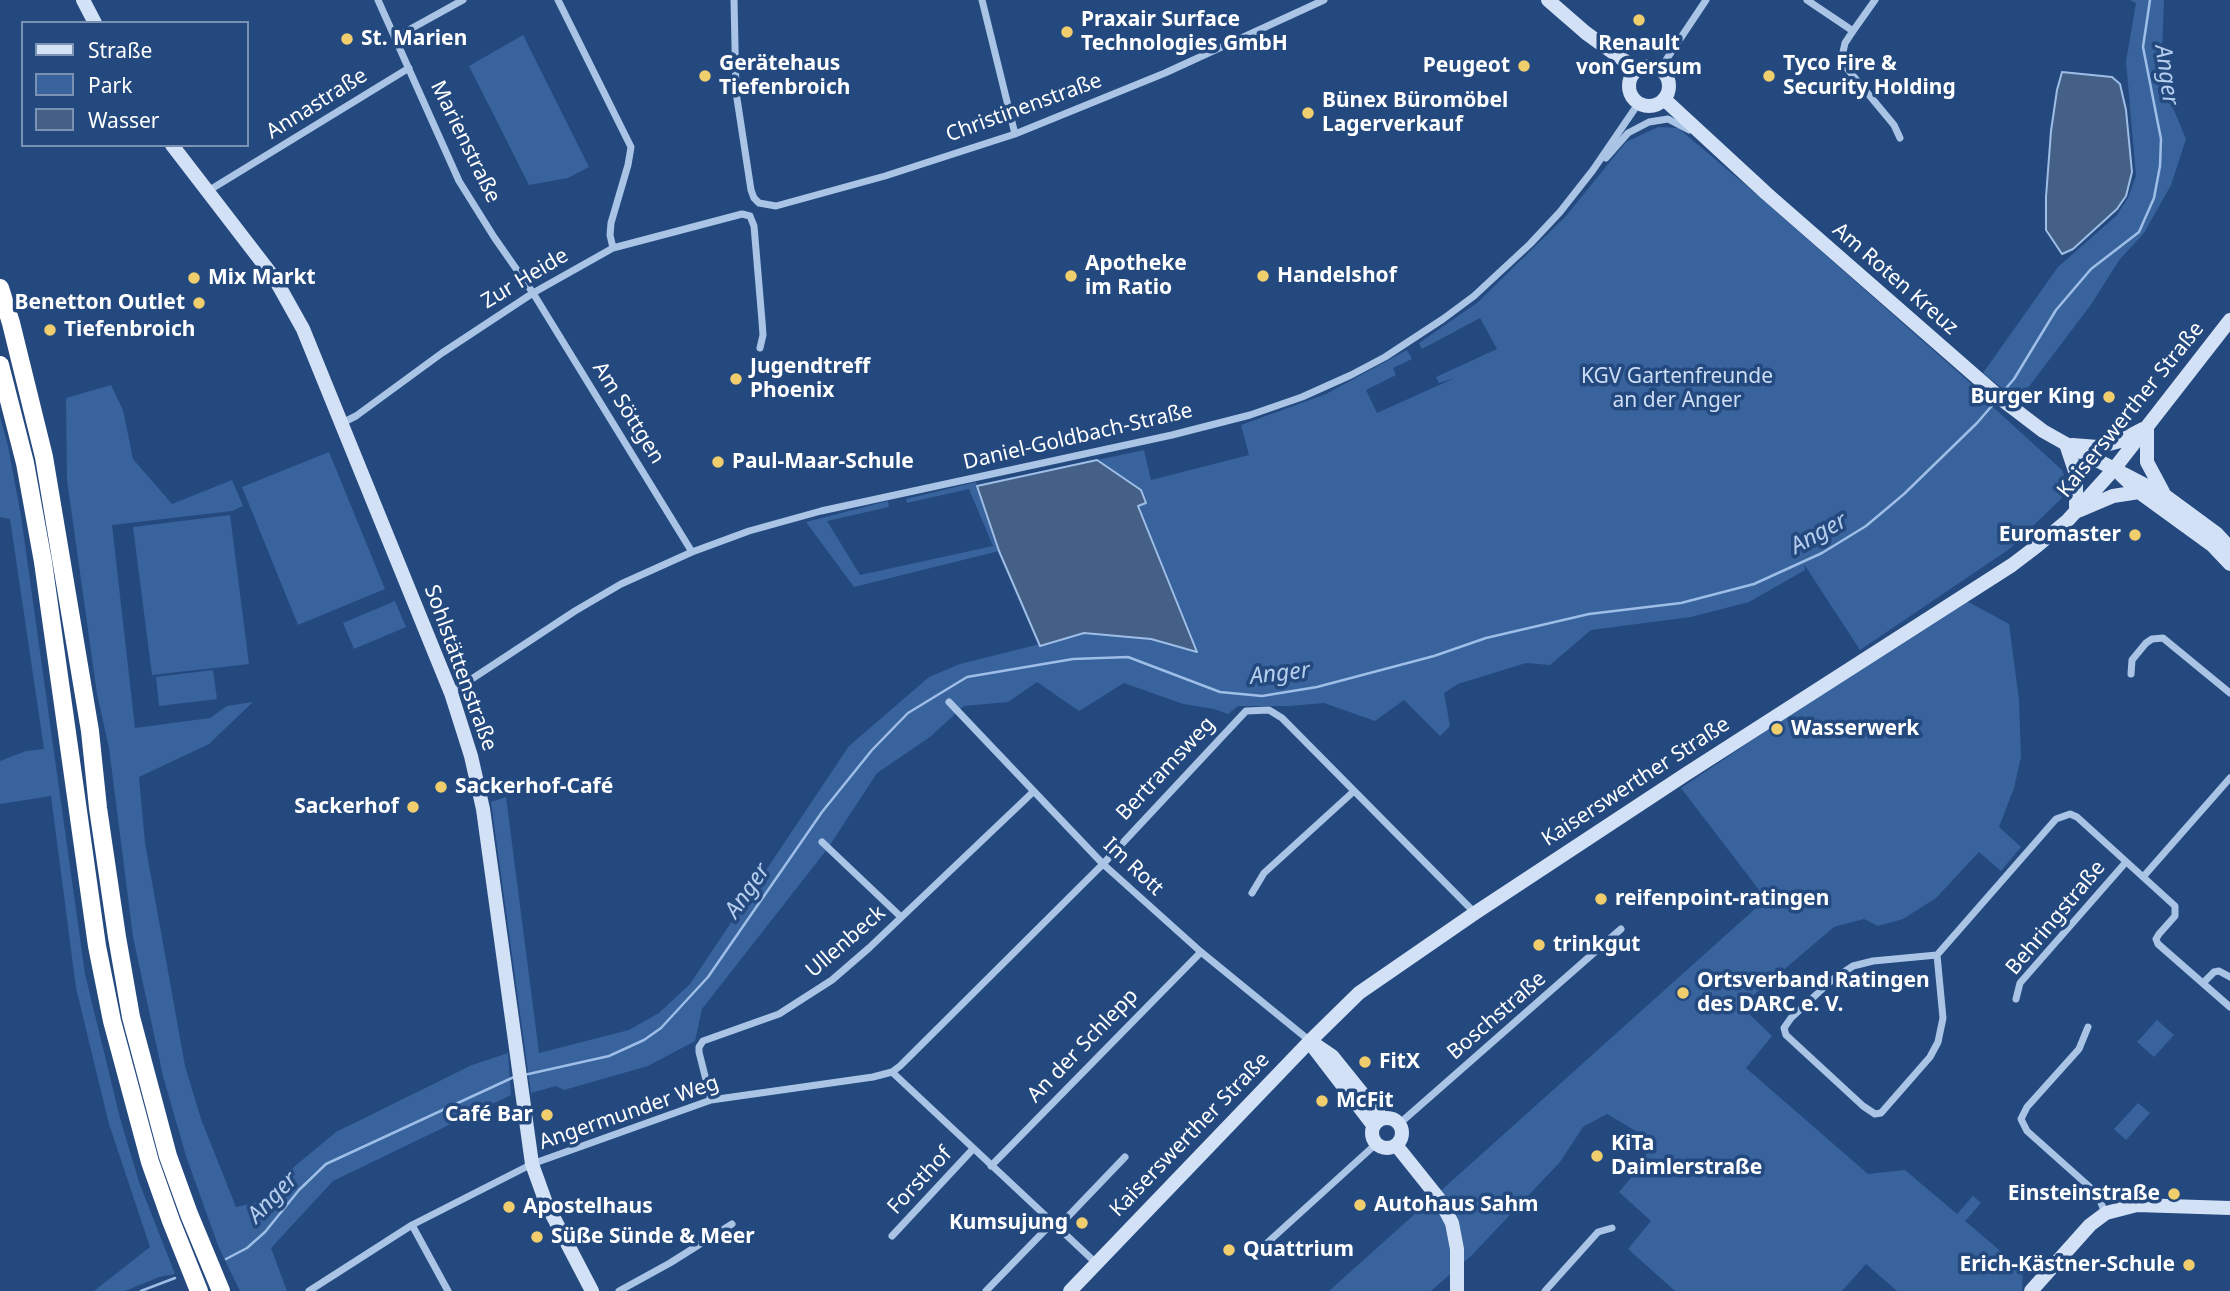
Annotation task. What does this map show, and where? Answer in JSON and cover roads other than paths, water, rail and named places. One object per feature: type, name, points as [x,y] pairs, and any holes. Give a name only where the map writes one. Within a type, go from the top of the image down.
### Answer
[{"type":"highway","points":[[0,288],[44,457],[90,731],[102,834],[131,1017],[168,1156],[188,1214],[221,1291]]},
{"type":"highway","points":[[0,365],[25,463],[43,562],[97,946],[112,1021],[150,1162],[199,1291]]},
{"type":"street","points":[[83,0],[94,21]]},
{"type":"street","name":"Marienstraße","points":[[378,0],[459,181],[533,293]]},
{"type":"street","points":[[396,37],[463,0]]},
{"type":"street","points":[[558,0],[623,128],[631,153],[611,223],[613,248]]},
{"type":"street","points":[[734,0],[736,92],[751,190],[754,198],[763,204],[750,216],[754,226],[762,321],[760,348]]},
{"type":"street","points":[[982,0],[1015,134]]},
{"type":"street","name":"Christinenstraße","points":[[763,204],[776,206],[885,176],[1015,134],[1165,73],[1324,0]]},
{"type":"street","points":[[1548,0],[1633,74]]},
{"type":"street","points":[[1660,69],[1706,0]]},
{"type":"street","points":[[1807,0],[1853,31]]},
{"type":"street","points":[[1875,0],[1845,43],[1845,66],[1894,125],[1900,138]]},
{"type":"street","points":[[1648,65],[1660,69],[1668,80],[1669,87],[1664,99],[1652,106],[1638,103],[1630,95],[1633,74],[1648,65]]},
{"type":"street","name":"Annastraße","points":[[208,192],[410,68]]},
{"type":"street","name":"Am Roten Kreuz","points":[[1664,99],[1767,194],[2005,402],[2043,431],[2115,470]]},
{"type":"street","name":"Daniel-Goldbach-Straße","points":[[451,693],[621,584],[692,552],[749,531],[808,514],[1172,435],[1254,414],[1351,376],[1385,357],[1474,296],[1545,228],[1593,170],[1638,103]]},
{"type":"street","points":[[1593,170],[1637,127],[1668,119],[1685,127],[1741,176],[1767,194]]},
{"type":"street","name":"Sohlstättenstraße","points":[[174,147],[275,279],[303,328],[451,693],[484,809],[532,1164],[546,1203],[593,1291]]},
{"type":"street","name":"Zur Heide","points":[[341,423],[352,419],[442,353],[533,293],[613,248],[742,214],[750,216]]},
{"type":"street","name":"Am Söttgen","points":[[533,293],[692,552]]},
{"type":"street","name":"Kaiserswerther Straße","points":[[1070,1291],[1359,993],[1475,913],[1702,764],[2012,565],[2076,512],[2115,470],[2228,326]]},
{"type":"street","points":[[2139,492],[2113,496],[2076,512],[2077,479],[2066,444],[2098,447],[2147,427],[2147,462],[2164,495]]},
{"type":"street","points":[[2115,470],[2139,492],[2212,545],[2230,564]]},
{"type":"street","points":[[2115,470],[2164,495],[2217,534],[2230,548]]},
{"type":"street","points":[[2131,674],[2132,660],[2146,643],[2162,638],[2230,693]]},
{"type":"street","name":"Im Rott","points":[[948,702],[1103,864],[1201,952],[1310,1041]]},
{"type":"street","name":"Bertramsweg","points":[[892,1072],[1103,864],[1246,711],[1261,709],[1276,714],[1475,913]]},
{"type":"street","points":[[2143,877],[2230,778]]},
{"type":"street","name":"Ullenbeck","points":[[711,1100],[699,1052],[703,1041],[779,1014],[814,993],[849,966],[1033,792]]},
{"type":"street","points":[[1252,893],[1264,873],[1353,792]]},
{"type":"street","points":[[1937,955],[1943,1018],[1938,1042],[1925,1063],[1879,1114],[1871,1112],[1788,1038],[1784,1028],[1791,1018],[1821,989],[1853,966],[1873,961],[1937,955],[2050,825],[2070,814],[2077,817],[2176,909],[2175,916],[2156,939],[2158,944],[2230,1007]]},
{"type":"street","points":[[821,842],[901,917]]},
{"type":"street","name":"Behringstraße","points":[[2016,999],[2020,983],[2126,862]]},
{"type":"street","name":"Boschstraße","points":[[1399,1124],[1621,929]]},
{"type":"street","name":"An der Schlepp","points":[[991,1166],[1201,952]]},
{"type":"street","points":[[2203,983],[2214,972],[2219,971],[2230,977]]},
{"type":"street","points":[[2088,1027],[2079,1049],[2027,1107],[2021,1119],[2027,1130],[2092,1189],[2106,1213]]},
{"type":"street","points":[[1310,1041],[1332,1056],[1378,1122]]},
{"type":"street","points":[[892,1072],[1096,1263]]},
{"type":"street","name":"Angermunder Weg","points":[[309,1291],[412,1225],[532,1164],[711,1100],[892,1072]]},
{"type":"street","points":[[1392,1118],[1399,1124],[1402,1135],[1396,1145],[1385,1148],[1376,1144],[1371,1135],[1378,1122],[1392,1118]]},
{"type":"street","points":[[1267,1243],[1376,1144]]},
{"type":"street","points":[[1396,1145],[1440,1200],[1452,1223],[1456,1241],[1457,1291]]},
{"type":"street","name":"Forsthof","points":[[892,1236],[973,1149]]},
{"type":"street","points":[[986,1291],[1125,1157]]},
{"type":"street","points":[[2031,1291],[2090,1225],[2106,1213],[2137,1205],[2230,1208]]},
{"type":"street","points":[[619,1291],[732,1224]]},
{"type":"street","points":[[412,1225],[448,1291]]},
{"type":"street","points":[[1545,1291],[1598,1232],[1612,1228]]},
{"type":"water","points":[[2062,72],[2112,77],[2120,84],[2126,110],[2132,172],[2126,196],[2117,209],[2073,249],[2062,254],[2046,230],[2046,197],[2051,131]]},
{"type":"water","points":[[1097,460],[1141,490],[1146,503],[1138,506],[1197,652],[1151,639],[1084,633],[1040,646],[999,551],[977,486]]},
{"type":"waterway","name":"Anger","points":[[2002,393],[2014,379],[2056,310],[2091,269],[2139,232],[2154,198],[2160,166],[2161,139],[2143,47],[2150,0]]},
{"type":"waterway","name":"Anger","points":[[524,1075],[609,1056],[644,1040],[661,1028],[708,977],[822,812],[872,750],[908,713],[967,677],[1073,659],[1128,657],[1220,692],[1262,696],[1317,687],[1434,656],[1486,638],[1589,614],[1681,603],[1754,584],[1822,553],[1866,526],[1904,494],[1996,401]]},
{"type":"waterway","name":"Anger","points":[[226,1259],[247,1248],[265,1232],[299,1190],[326,1164],[514,1077]]},
{"type":"waterway","name":"Anger","points":[[141,1291],[175,1278]]},
{"type":"place","name":"Renault von Gersum","points":[[1639,20]]},
{"type":"place","name":"Praxair Surface Technologies GmbH","points":[[1067,32]]},
{"type":"place","name":"St. Marien","points":[[347,39]]},
{"type":"place","name":"Peugeot","points":[[1524,66]]},
{"type":"place","name":"Gerätehaus Tiefenbroich","points":[[705,76]]},
{"type":"place","name":"Tyco Fire & Security Holding","points":[[1769,76]]},
{"type":"place","name":"Bünex Büromöbel Lagerverkauf","points":[[1308,113]]},
{"type":"place","name":"Apotheke im Ratio","points":[[1071,276]]},
{"type":"place","name":"Handelshof","points":[[1263,276]]},
{"type":"place","name":"Mix Markt","points":[[194,278]]},
{"type":"place","name":"Benetton Outlet","points":[[199,303]]},
{"type":"place","name":"Tiefenbroich","points":[[50,330]]},
{"type":"place","name":"Jugendtreff Phoenix","points":[[736,379]]},
{"type":"place","name":"Burger King","points":[[2109,397]]},
{"type":"place","name":"Paul-Maar-Schule","points":[[718,462]]},
{"type":"place","name":"Euromaster","points":[[2135,535]]},
{"type":"place","name":"Wasserwerk","points":[[1777,729]]},
{"type":"place","name":"Sackerhof-Café","points":[[441,787]]},
{"type":"place","name":"Sackerhof","points":[[413,807]]},
{"type":"place","name":"reifenpoint-ratingen","points":[[1601,899]]},
{"type":"place","name":"trinkgut","points":[[1539,945]]},
{"type":"place","name":"Ortsverband Ratingen des DARC e. V.","points":[[1683,993]]},
{"type":"place","name":"FitX","points":[[1365,1062]]},
{"type":"place","name":"McFit","points":[[1322,1101]]},
{"type":"place","name":"Café Bar","points":[[547,1115]]},
{"type":"place","name":"KiTa Daimlerstraße","points":[[1597,1156]]},
{"type":"place","name":"Einsteinstraße","points":[[2174,1194]]},
{"type":"place","name":"Autohaus Sahm","points":[[1360,1205]]},
{"type":"place","name":"Apostelhaus","points":[[509,1207]]},
{"type":"place","name":"Kumsujung","points":[[1082,1223]]},
{"type":"place","name":"Süße Sünde & Meer","points":[[537,1237]]},
{"type":"place","name":"Quattrium","points":[[1229,1250]]},
{"type":"place","name":"Erich-Kästner-Schule","points":[[2189,1265]]},
{"type":"park label","name":"KGV Gartenfreunde an der Anger","points":[[1677,389]]}]
